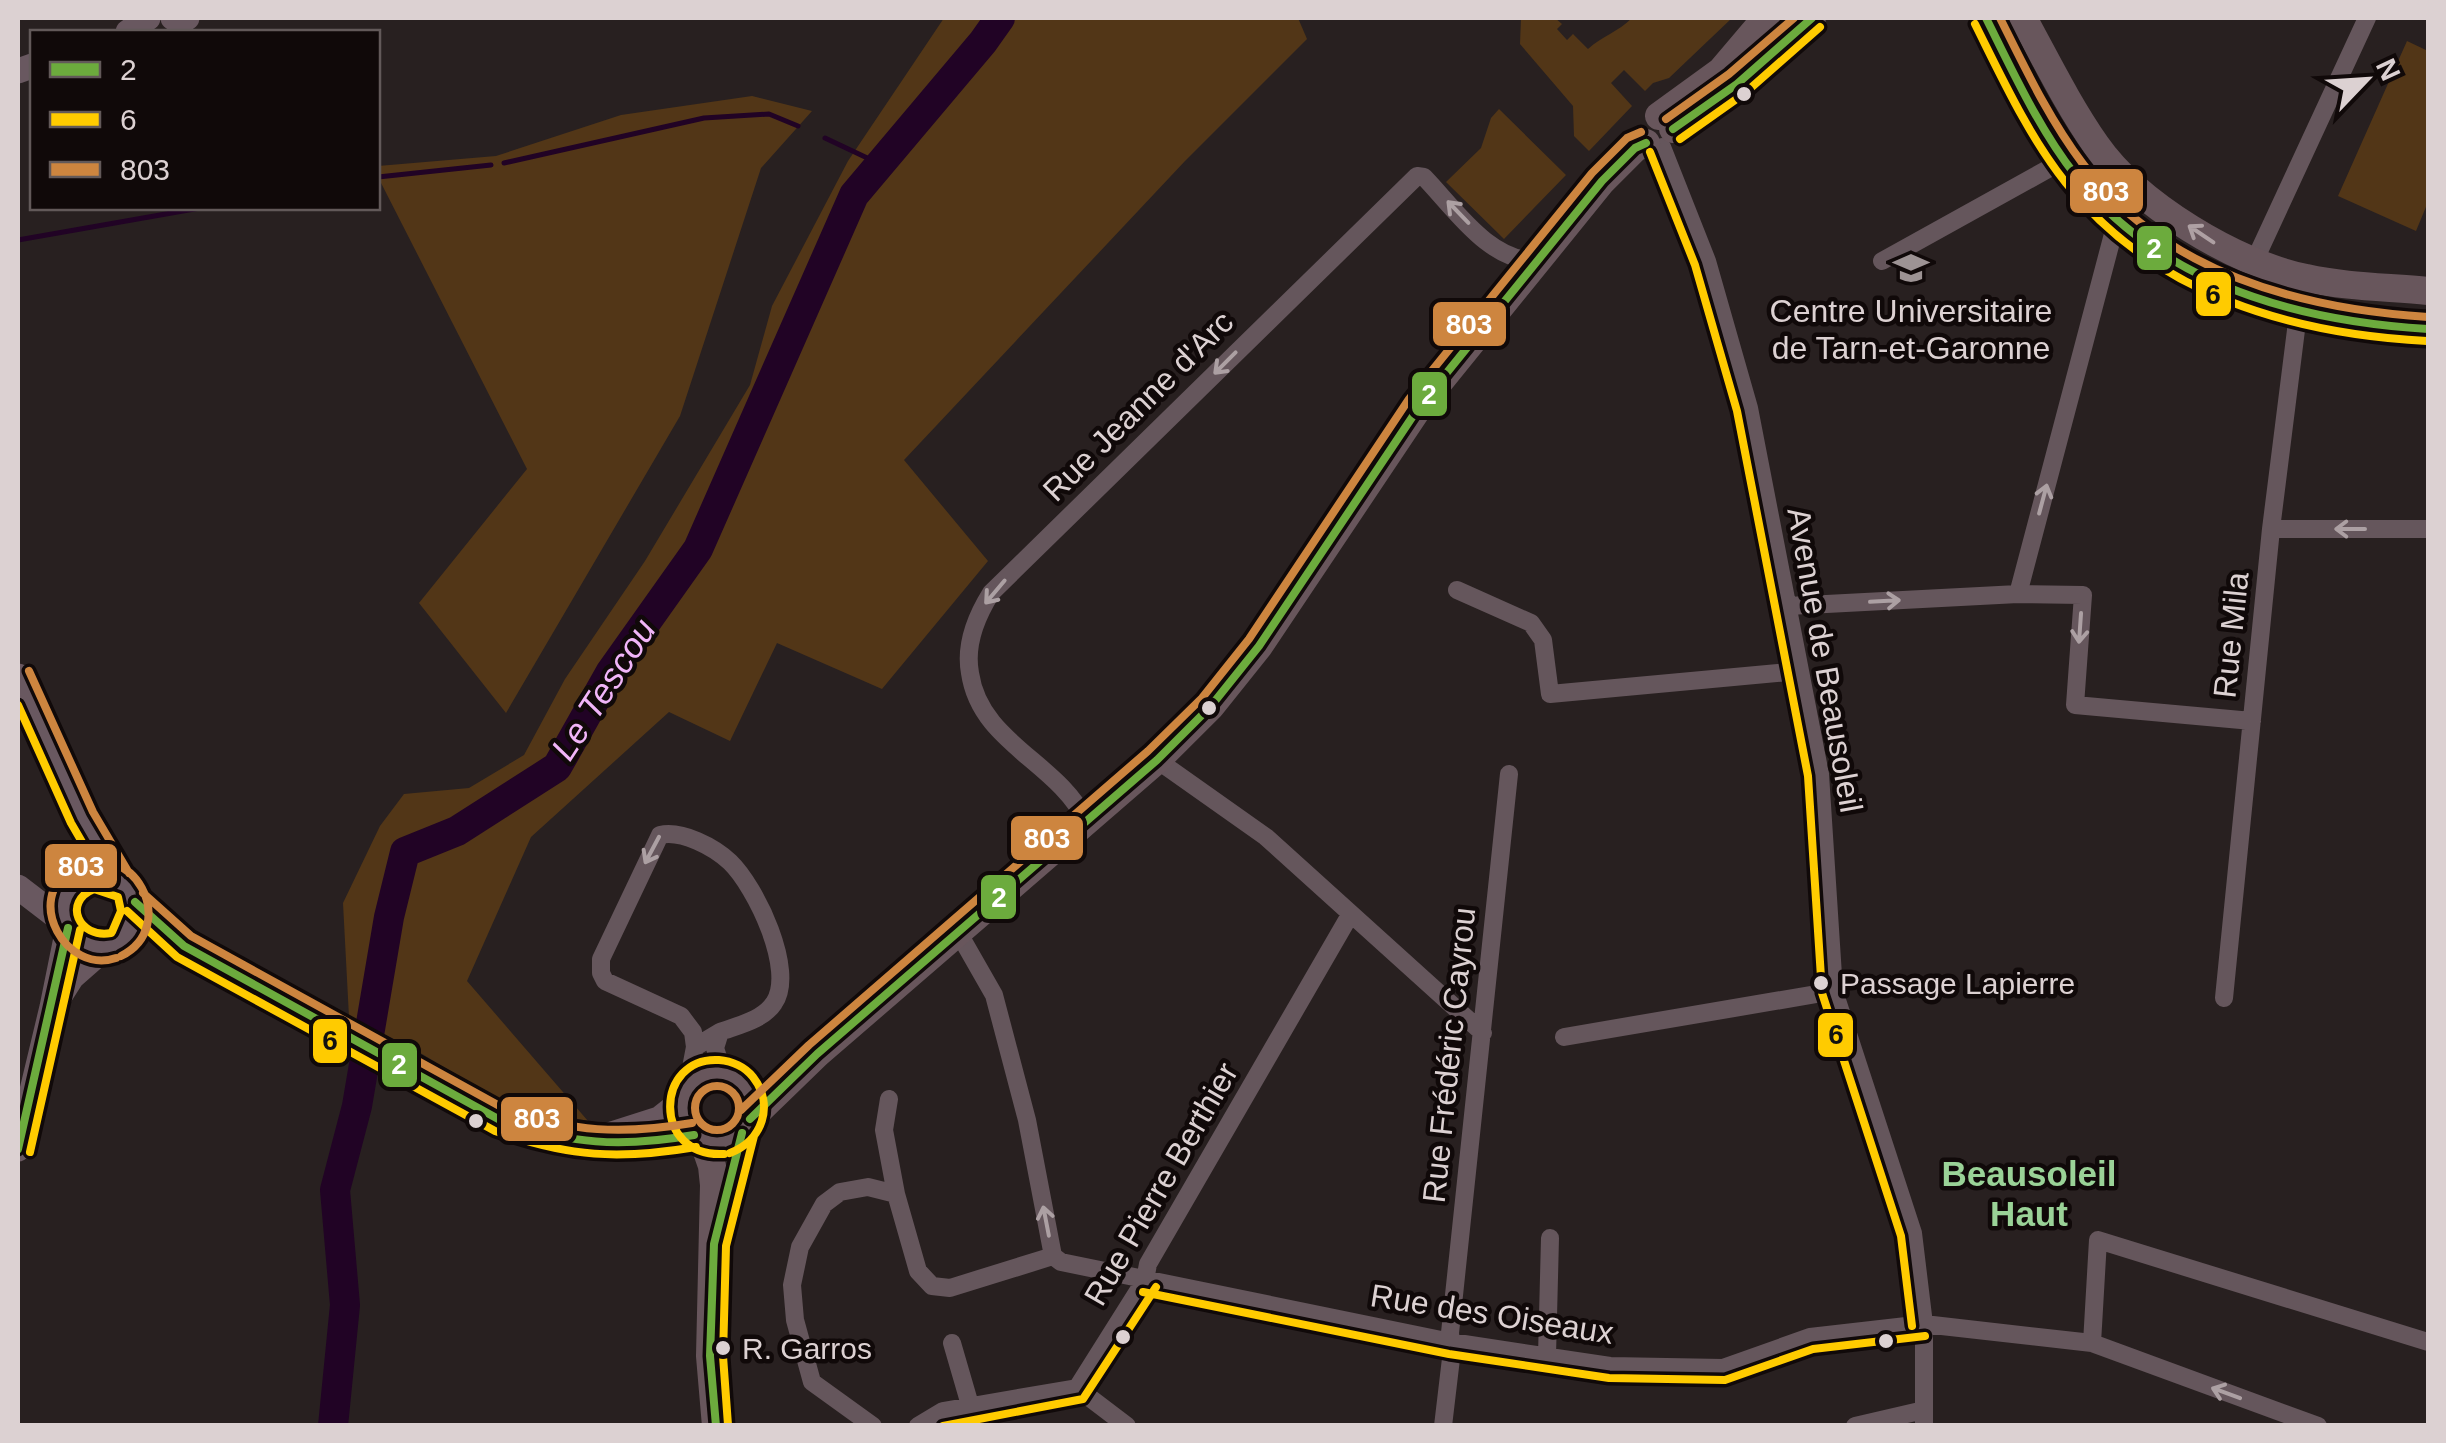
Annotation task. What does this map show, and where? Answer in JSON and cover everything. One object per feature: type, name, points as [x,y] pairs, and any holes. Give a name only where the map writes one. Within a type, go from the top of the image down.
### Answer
[{"type":"main road","points":[[173,18],[188,18]]},
{"type":"main road","points":[[1660,134],[1766,18]]},
{"type":"main road","points":[[18,676],[82,818],[118,879],[136,902],[184,946],[500,1120],[550,1137],[580,1140],[648,1143],[699,1137],[724,1142],[746,1126],[817,1054],[1157,760],[1211,706],[1259,646],[1419,407],[1602,181],[1635,148],[1737,84],[1812,18]]},
{"type":"main road","points":[[1986,18],[2017,79],[2092,195],[2154,249],[2197,272],[2298,314],[2336,322],[2428,329]]},
{"type":"main road","points":[[2024,18],[2077,116],[2118,172],[2210,241],[2254,262],[2307,279],[2428,292]]},
{"type":"main road","points":[[18,1149],[52,1008],[66,925],[66,896],[75,884],[83,845],[82,818]]},
{"type":"main road","points":[[18,886],[75,884],[92,876],[118,879]]},
{"type":"main road","points":[[18,886],[84,944],[143,941],[184,946]]},
{"type":"main road","points":[[52,1008],[72,978],[130,932],[136,902]]},
{"type":"main road","points":[[580,1140],[648,1124],[668,1114],[702,1076],[765,1075],[817,1054]]},
{"type":"main road","points":[[714,1244],[751,1099],[741,1082],[728,1074]]},
{"type":"main road","points":[[685,1095],[684,1119],[699,1137],[712,1166],[710,1356],[716,1426]]},
{"type":"street","points":[[2254,262],[2367,18]]},
{"type":"street","name":"Avenue de Beausoleil","points":[[1660,134],[1708,262],[1740,370],[1820,774],[1834,990],[1912,1233],[1924,1324],[1924,1418]]},
{"type":"street","points":[[1882,261],[2066,159]]},
{"type":"street","name":"Rue Jeanne d'Arc","points":[[1086,822],[1074,799],[1006,738],[976,699],[967,657],[975,624],[990,593],[1410,180],[1424,177],[1492,247],[1522,261],[1538,260]]},
{"type":"street","points":[[2018,594],[2117,219]]},
{"type":"street","name":"Rue Mila","points":[[2224,998],[2271,529],[2298,314],[2307,279]]},
{"type":"street","points":[[2271,529],[2428,529]]},
{"type":"street","points":[[1457,590],[1531,623],[1543,640],[1550,694],[1799,671]]},
{"type":"street","points":[[1788,606],[2018,594],[2082,595],[2075,705],[2252,721]]},
{"type":"street","points":[[1157,760],[1266,837],[1482,1032]]},
{"type":"street","name":"Rue Frédéric Cayrou","points":[[1444,1426],[1509,774]]},
{"type":"street","points":[[685,1095],[694,1047],[688,1022],[605,982],[601,959],[660,835],[681,836],[714,850],[732,864],[756,901],[777,949],[782,978],[777,1000],[769,1010],[694,1047]]},
{"type":"street","name":"Rue Pierre Berthier","points":[[1077,1388],[1145,1280],[1148,1264],[1350,916]]},
{"type":"street","points":[[888,1099],[884,1130],[896,1194],[918,1271],[932,1286],[950,1288],[1053,1256],[1027,1120],[994,995],[958,932]]},
{"type":"street","points":[[1564,1036],[1834,990]]},
{"type":"street","points":[[720,1032],[714,1048],[728,1074]]},
{"type":"street","points":[[872,1426],[812,1382],[795,1320],[792,1284],[800,1247],[824,1204],[840,1192],[868,1187],[896,1194]]},
{"type":"street","points":[[1547,1356],[1550,1238]]},
{"type":"street","points":[[2092,1343],[2098,1240],[2428,1342]]},
{"type":"street","name":"Rue des Oiseaux","points":[[1053,1256],[1061,1262],[1451,1342],[1610,1366],[1723,1368],[1810,1337],[1924,1324],[2092,1343],[2318,1426]]},
{"type":"street","points":[[952,1343],[970,1405]]},
{"type":"street","points":[[918,1426],[943,1412],[970,1405],[1077,1388],[1127,1426]]},
{"type":"street","points":[[1855,1426],[1924,1418]]},
{"type":"shaded area","points":[[944,18],[1298,18],[1307,39],[1185,161],[904,460],[988,561],[882,689],[777,643],[730,741],[669,712],[531,837],[467,981],[588,1121],[507,1105],[412,1048],[349,1017],[343,903],[380,826],[404,794],[469,788],[524,755],[565,679],[645,561],[750,385],[772,306],[848,161]]},
{"type":"shaded area","points":[[1521,18],[1555,18],[1562,24],[1557,29],[1567,40],[1573,34],[1588,49],[1632,18],[1732,18],[1669,78],[1653,83],[1645,91],[1624,70],[1611,83],[1632,106],[1589,151],[1574,136],[1573,106],[1520,44]]},
{"type":"shaded area","points":[[2407,41],[2428,51],[2428,202],[2416,231],[2338,196]]},
{"type":"shaded area","points":[[752,96],[812,111],[761,168],[680,416],[506,713],[419,603],[527,469],[380,181],[380,166],[496,156],[621,115]]},
{"type":"shaded area","points":[[1499,109],[1566,175],[1504,239],[1446,182],[1481,148],[1491,118]]},
{"type":"waterway","name":"Le Tescou","points":[[333,1426],[345,1305],[335,1190],[357,1106],[389,917],[405,852],[457,831],[557,767],[610,673],[698,549],[854,195],[1000,18]]},
{"type":"waterway","points":[[504,163],[704,118],[769,114],[798,126]]},
{"type":"waterway","points":[[825,138],[880,164]]},
{"type":"waterway","points":[[380,177],[491,165]]},
{"type":"waterway","points":[[18,240],[189,210]]},
{"type":"transit line","name":"803","points":[[1666,119],[1729,74],[1794,18]]},
{"type":"transit line","name":"2","points":[[1673,129],[1737,84],[1812,18]]},
{"type":"transit line","name":"2","points":[[1986,18],[2027,100],[2063,158],[2110,213],[2148,244],[2190,270],[2281,306],[2379,325],[2428,329]]},
{"type":"transit line","name":"803","points":[[2000,18],[2038,93],[2083,164],[2116,201],[2153,232],[2194,258],[2284,294],[2380,313],[2428,317]]},
{"type":"transit line","name":"6","points":[[1975,24],[2016,106],[2052,165],[2101,221],[2140,254],[2228,301],[2276,317],[2376,337],[2427,341]]},
{"type":"transit line","name":"6","points":[[1680,139],[1745,93],[1820,27]]},
{"type":"transit line","name":"803","points":[[741,1110],[809,1045],[1148,751],[1202,698],[1249,639],[1409,399],[1592,173],[1627,138],[1641,132]]},
{"type":"transit line","name":"2","points":[[750,1119],[817,1054],[1157,760],[1211,706],[1259,646],[1419,407],[1602,181],[1635,148],[1646,143]]},
{"type":"transit line","name":"6","points":[[1650,152],[1695,265],[1737,411],[1808,776],[1822,993],[1901,1236],[1912,1326]]},
{"type":"transit line","name":"803","points":[[29,671],[93,812],[129,873]]},
{"type":"transit line","name":"6","points":[[18,705],[71,823],[107,885]]},
{"type":"transit line","name":"803","points":[[116,958],[98,960],[81,956],[57,931],[51,915],[51,898],[57,883],[71,870],[93,862],[113,864],[130,873],[142,888],[148,906],[147,925],[139,942],[121,956]]},
{"type":"transit line","name":"6","points":[[111,933],[90,930],[78,918],[79,902],[94,889],[118,897],[121,911],[112,932]]},
{"type":"transit line","name":"803","points":[[143,893],[191,936],[505,1109],[553,1123],[597,1129],[692,1123]]},
{"type":"transit line","name":"2","points":[[135,902],[184,946],[500,1120],[596,1141],[642,1142],[694,1135]]},
{"type":"transit line","name":"6","points":[[127,911],[177,957],[495,1131],[594,1154],[643,1154],[696,1147]]},
{"type":"transit line","name":"2","points":[[18,1149],[68,928]]},
{"type":"transit line","name":"6","points":[[30,1152],[80,930]]},
{"type":"transit line","name":"6","points":[[724,1154],[700,1151],[683,1140],[673,1125],[673,1089],[683,1074],[698,1063],[733,1063],[750,1073],[760,1088],[762,1121],[750,1140],[730,1153]]},
{"type":"transit line","name":"803","points":[[717,1086],[732,1093],[739,1108],[732,1123],[717,1130],[702,1123],[695,1108],[702,1093],[717,1086]]},
{"type":"transit line","name":"2","points":[[716,1426],[710,1356],[714,1244],[742,1133]]},
{"type":"transit line","name":"6","points":[[728,1425],[723,1356],[726,1246],[754,1136]]},
{"type":"transit line","name":"6","points":[[943,1426],[1083,1399],[1156,1287]]},
{"type":"transit line","name":"6","points":[[1143,1292],[1449,1354],[1609,1378],[1725,1380],[1813,1349],[1925,1336]]},
{"type":"place","name":"Centre Universitaire de Tarn-et-Garonne","points":[[1911,268]]},
{"type":"place","name":"Passage Lapierre","points":[[1821,983]]},
{"type":"place","name":"R. Garros","points":[[723,1348]]},
{"type":"district","name":"Beausoleil Haut","points":[[2029,1193]]}]
